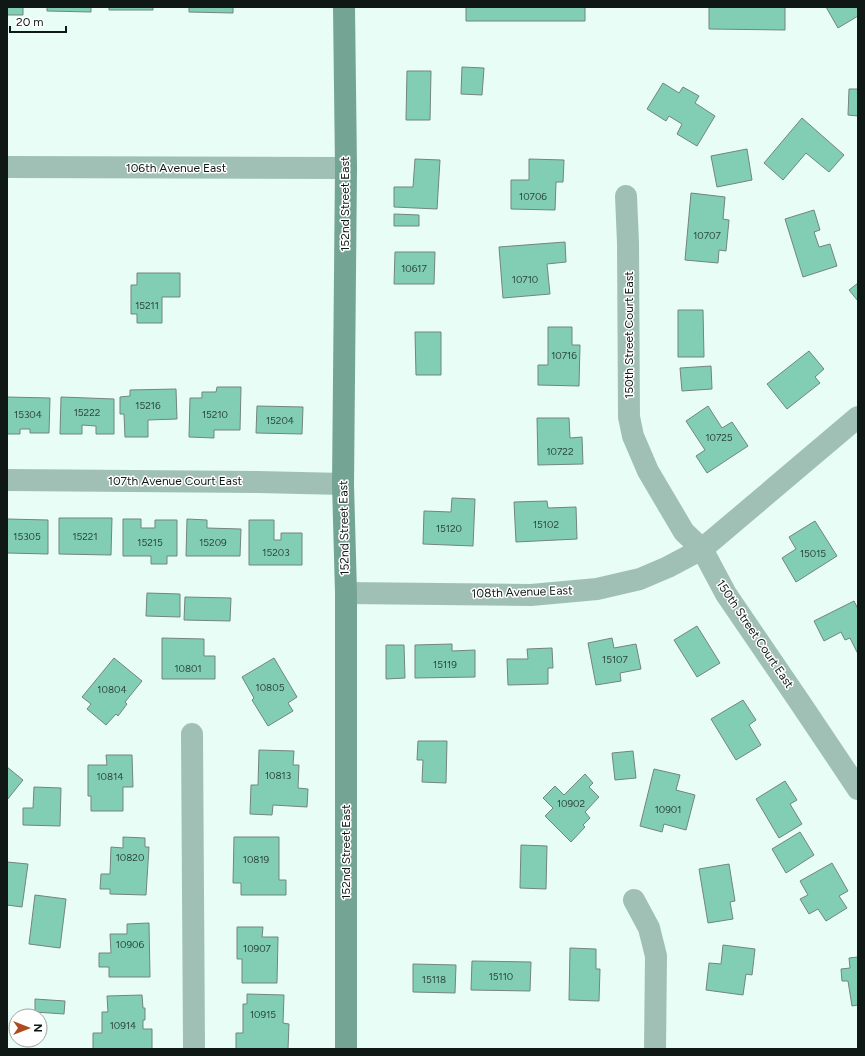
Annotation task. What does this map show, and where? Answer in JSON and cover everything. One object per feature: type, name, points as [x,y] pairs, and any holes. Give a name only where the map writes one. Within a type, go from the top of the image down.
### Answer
[{"type":"main road","name":"152nd Street East","points":[[344,7],[346,168],[343,484],[346,593],[346,1049]]},
{"type":"street","name":"106th Avenue East","points":[[7,167],[346,168]]},
{"type":"street","name":"150th Street Court East","points":[[626,196],[628,243],[629,417],[633,436],[648,472],[684,532],[702,549],[726,594],[858,789]]},
{"type":"street","name":"108th Avenue East","points":[[346,593],[531,595],[597,589],[640,579],[668,567],[702,549],[858,417]]},
{"type":"street","name":"107th Avenue Court East","points":[[7,480],[343,484]]},
{"type":"street","points":[[192,734],[194,1049]]},
{"type":"street","points":[[634,900],[649,928],[656,956],[655,1049]]},
{"type":"building","points":[[7,7],[23,7],[23,15],[7,15]]},
{"type":"building","points":[[47,7],[91,7],[91,12],[47,11]]},
{"type":"building","points":[[109,7],[153,7],[153,10],[109,10]]},
{"type":"building","points":[[189,7],[233,7],[233,13],[189,12]]},
{"type":"building","points":[[466,7],[585,7],[585,21],[466,21]]},
{"type":"building","points":[[709,7],[785,7],[785,30],[709,29]]},
{"type":"building","points":[[826,7],[858,7],[858,16],[838,28]]},
{"type":"building","points":[[462,67],[484,68],[482,95],[461,94]]},
{"type":"building","points":[[407,71],[431,71],[430,120],[406,120]]},
{"type":"building","points":[[663,83],[679,93],[683,87],[699,96],[695,103],[715,116],[697,146],[677,134],[682,124],[669,116],[666,121],[647,109]]},
{"type":"building","points":[[849,89],[858,89],[858,116],[848,115]]},
{"type":"building","points":[[802,118],[844,155],[829,172],[806,153],[783,180],[764,163]]},
{"type":"building","points":[[747,149],[752,180],[717,187],[711,156]]},
{"type":"building","points":[[415,159],[440,160],[437,209],[394,207],[394,187],[413,187]]},
{"type":"building","points":[[529,159],[564,160],[563,182],[556,182],[555,210],[511,209],[511,180],[529,180]]},
{"type":"building","points":[[691,193],[725,197],[723,219],[729,220],[726,251],[719,250],[718,263],[685,260]]},
{"type":"building","points":[[814,210],[820,230],[814,232],[819,247],[830,244],[837,266],[803,277],[785,219]]},
{"type":"building","points":[[394,214],[419,215],[419,226],[394,226]]},
{"type":"building","points":[[565,242],[566,262],[547,264],[550,294],[503,298],[499,247]]},
{"type":"building","points":[[395,252],[435,252],[434,284],[394,284]]},
{"type":"building","points":[[137,273],[180,273],[180,297],[162,297],[162,323],[137,323],[137,314],[131,314],[131,285],[137,285]]},
{"type":"building","points":[[858,283],[858,301],[849,290]]},
{"type":"building","points":[[678,310],[703,310],[704,357],[678,357]]},
{"type":"building","points":[[548,327],[572,327],[572,345],[580,345],[579,386],[538,385],[538,365],[548,365]]},
{"type":"building","points":[[415,332],[441,332],[441,375],[416,375]]},
{"type":"building","points":[[809,351],[824,369],[815,377],[820,383],[787,409],[767,384]]},
{"type":"building","points":[[711,366],[712,389],[682,391],[680,368]]},
{"type":"building","points":[[217,387],[241,387],[240,430],[214,430],[214,438],[189,437],[190,398],[202,398],[202,392],[216,392]]},
{"type":"building","points":[[176,389],[177,419],[148,420],[148,437],[125,437],[124,414],[120,414],[120,397],[130,396],[130,390]]},
{"type":"building","points":[[7,397],[50,398],[49,433],[30,433],[30,429],[20,429],[20,434],[7,434]]},
{"type":"building","points":[[61,397],[114,399],[114,434],[96,434],[96,426],[82,425],[82,434],[60,434]]},
{"type":"building","points":[[257,406],[303,407],[302,434],[256,433]]},
{"type":"building","points":[[708,406],[722,428],[732,422],[748,446],[707,473],[696,456],[705,450],[686,421]]},
{"type":"building","points":[[537,418],[569,418],[570,438],[582,437],[583,464],[538,465]]},
{"type":"building","points":[[452,498],[475,499],[473,546],[423,544],[424,511],[451,512]]},
{"type":"building","points":[[547,501],[548,508],[576,507],[577,539],[516,542],[514,502]]},
{"type":"building","points":[[59,518],[112,518],[111,555],[59,554]]},
{"type":"building","points":[[7,519],[48,520],[48,554],[7,553]]},
{"type":"building","points":[[123,519],[141,519],[141,528],[155,528],[155,520],[177,520],[177,556],[167,556],[167,564],[151,564],[151,556],[123,556]]},
{"type":"building","points":[[187,519],[207,520],[207,528],[241,529],[240,556],[186,556]]},
{"type":"building","points":[[249,520],[274,520],[274,540],[281,540],[281,533],[302,533],[302,565],[249,565]]},
{"type":"building","points":[[815,521],[837,556],[796,582],[782,558],[796,549],[789,537]]},
{"type":"building","points":[[147,593],[180,594],[180,617],[146,616]]},
{"type":"building","points":[[185,597],[231,598],[230,621],[184,620]]},
{"type":"building","points":[[854,601],[858,609],[858,654],[850,638],[845,640],[841,632],[824,641],[814,621]]},
{"type":"building","points":[[697,626],[720,663],[697,677],[674,640]]},
{"type":"building","points":[[162,638],[204,639],[204,656],[215,656],[215,679],[162,679]]},
{"type":"building","points":[[612,638],[614,648],[636,644],[641,669],[620,673],[621,681],[596,685],[588,643]]},
{"type":"building","points":[[452,644],[452,651],[475,650],[475,677],[415,678],[415,645]]},
{"type":"building","points":[[386,645],[404,645],[405,678],[386,679]]},
{"type":"building","points":[[552,648],[553,668],[548,668],[548,684],[508,685],[507,659],[528,659],[527,649]]},
{"type":"building","points":[[114,658],[142,681],[125,702],[127,704],[118,716],[116,714],[106,725],[87,709],[91,704],[82,697]]},
{"type":"building","points":[[274,658],[297,697],[288,703],[293,711],[268,726],[252,700],[254,698],[242,677]]},
{"type":"building","points":[[743,700],[756,720],[749,725],[761,745],[736,760],[711,719]]},
{"type":"building","points":[[418,741],[447,741],[446,783],[422,782],[423,760],[417,760]]},
{"type":"building","points":[[259,750],[294,751],[293,765],[299,765],[298,788],[308,789],[307,807],[273,805],[272,815],[250,814],[251,785],[258,785]]},
{"type":"building","points":[[633,751],[636,778],[615,780],[612,753]]},
{"type":"building","points":[[106,755],[132,755],[133,787],[123,787],[123,811],[91,811],[91,796],[88,796],[88,765],[107,765]]},
{"type":"building","points":[[7,767],[23,780],[7,800]]},
{"type":"building","points":[[654,769],[680,775],[676,790],[695,795],[686,830],[664,824],[662,832],[640,826]]},
{"type":"building","points":[[585,774],[593,783],[589,787],[599,797],[585,812],[590,818],[583,825],[585,827],[571,842],[545,816],[553,808],[543,798],[555,786],[564,795]]},
{"type":"building","points":[[785,781],[797,800],[790,804],[802,824],[779,838],[756,799]]},
{"type":"building","points":[[34,787],[61,788],[60,826],[23,825],[23,808],[33,808]]},
{"type":"building","points":[[800,832],[814,855],[786,873],[772,849]]},
{"type":"building","points":[[123,837],[145,838],[145,847],[149,847],[146,895],[110,894],[110,889],[100,889],[101,874],[110,874],[111,847],[123,848]]},
{"type":"building","points":[[234,837],[279,837],[279,880],[286,880],[286,895],[241,895],[241,883],[233,883]]},
{"type":"building","points":[[521,845],[547,846],[546,889],[520,888]]},
{"type":"building","points":[[7,862],[28,864],[22,907],[7,905]]},
{"type":"building","points":[[832,863],[848,891],[839,896],[847,908],[826,921],[818,909],[809,914],[800,899],[808,895],[800,881]]},
{"type":"building","points":[[729,864],[735,901],[730,902],[733,919],[708,923],[699,869]]},
{"type":"building","points":[[35,895],[66,899],[60,948],[29,944]]},
{"type":"building","points":[[149,923],[150,977],[109,977],[109,967],[99,967],[99,953],[111,953],[110,934],[127,934],[127,924]]},
{"type":"building","points":[[237,927],[263,927],[262,937],[278,937],[277,983],[242,983],[242,959],[237,959]]},
{"type":"building","points":[[723,945],[755,949],[752,975],[746,974],[743,995],[706,990],[709,963],[721,964]]},
{"type":"building","points":[[570,948],[596,949],[596,969],[600,969],[599,1001],[569,1000]]},
{"type":"building","points":[[858,957],[858,1005],[852,1006],[848,981],[842,981],[841,969],[850,968],[849,958]]},
{"type":"building","points":[[472,961],[531,962],[530,991],[471,990]]},
{"type":"building","points":[[413,964],[456,965],[455,993],[413,992]]},
{"type":"building","points":[[247,994],[284,995],[283,1023],[289,1024],[288,1049],[236,1049],[236,1033],[243,1033],[243,1004],[247,1004]]},
{"type":"building","points":[[142,995],[143,1008],[145,1008],[143,1029],[152,1029],[152,1049],[93,1049],[93,1033],[102,1033],[102,1012],[108,1012],[107,996]]},
{"type":"building","points":[[35,999],[65,1001],[64,1014],[48,1013],[48,1008],[35,1008]]}]
